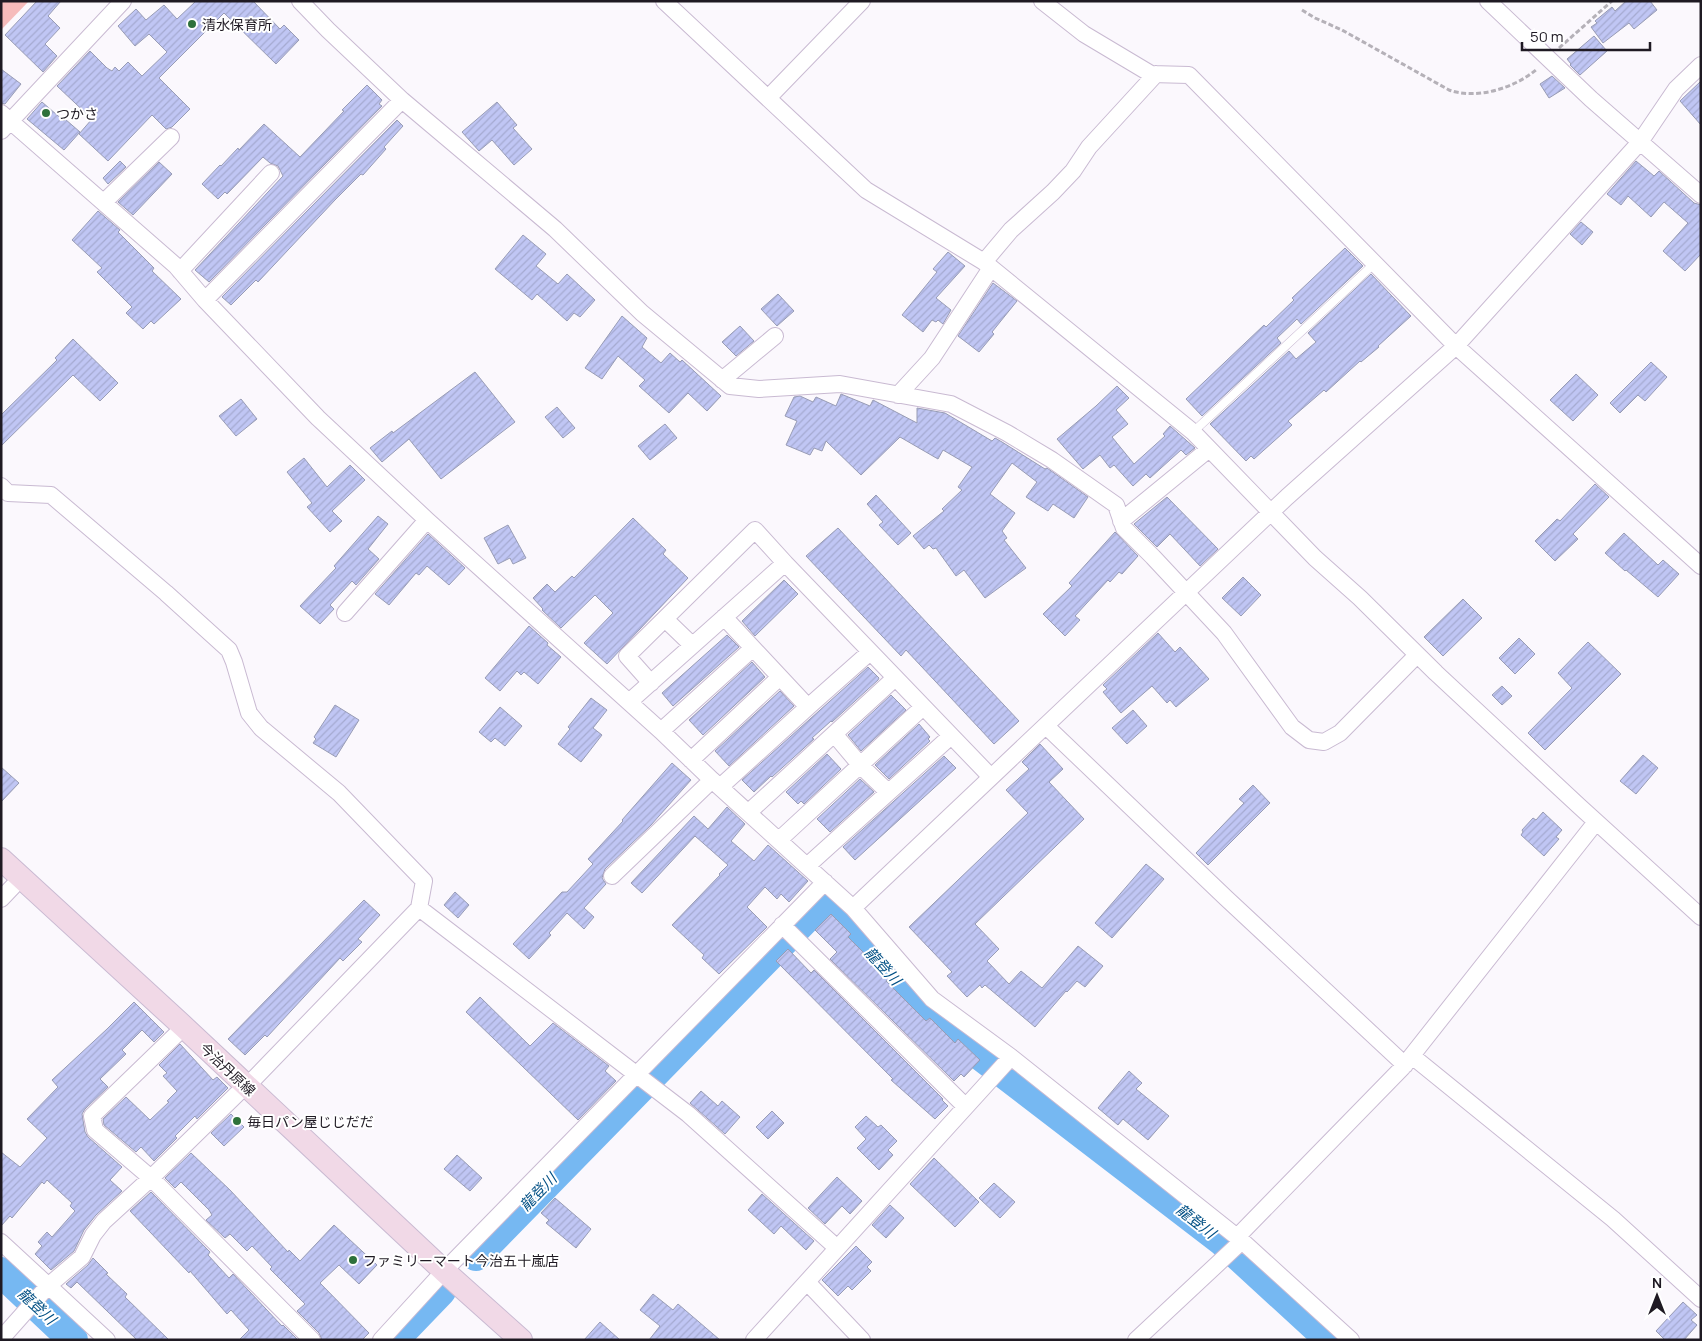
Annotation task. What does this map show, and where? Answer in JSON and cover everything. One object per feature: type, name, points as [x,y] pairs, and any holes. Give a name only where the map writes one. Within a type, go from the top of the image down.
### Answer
[{"type":"main road","name":"今治丹原線","points":[[1,859],[184,1027],[444,1271],[521,1340]]},
{"type":"street","points":[[123,1],[4,122],[104,202],[180,270],[205,300],[318,418],[427,520],[825,882],[852,908],[932,999],[1010,1057],[1239,1239],[1352,1340]]},
{"type":"street","points":[[300,1],[402,100],[555,229],[642,313],[730,386],[759,389],[840,384],[951,404],[1007,433],[1052,460],[1116,505],[1124,528],[1224,633],[1292,727],[1309,740],[1324,742],[1340,733],[1417,654]]},
{"type":"street","points":[[664,1],[866,190],[987,265],[1193,432],[1271,514],[1417,654],[1596,822],[1701,917]]},
{"type":"street","points":[[768,98],[862,1]]},
{"type":"street","points":[[1042,1],[1084,34],[1151,74],[1189,75],[1456,346],[1701,566]]},
{"type":"street","points":[[1488,1],[1640,142],[1701,195]]},
{"type":"street","points":[[852,908],[1287,497],[1456,346],[1640,142],[1676,89],[1701,65]]},
{"type":"street","points":[[898,395],[932,358],[987,265],[1011,230],[1073,171],[1089,147],[1156,74]]},
{"type":"street","points":[[205,300],[402,100]]},
{"type":"street","points":[[104,202],[171,137]]},
{"type":"street","points":[[180,270],[271,173]]},
{"type":"street","points":[[722,380],[775,336]]},
{"type":"street","points":[[1121,521],[1209,449]]},
{"type":"street","points":[[1,486],[8,493],[51,495],[166,593],[229,650],[248,713],[261,728],[339,793],[424,881],[419,908],[247,1086],[104,1221],[93,1235],[82,1257],[48,1286],[1,1339]]},
{"type":"street","points":[[344,613],[427,520]]},
{"type":"street","points":[[651,683],[627,656],[755,530],[991,778]]},
{"type":"street","points":[[629,702],[785,563]]},
{"type":"street","points":[[724,617],[808,707]]},
{"type":"street","points":[[665,619],[692,645]]},
{"type":"street","points":[[662,732],[753,648]]},
{"type":"street","points":[[612,876],[870,652]]},
{"type":"street","points":[[692,760],[780,677]]},
{"type":"street","points":[[749,812],[896,678]]},
{"type":"street","points":[[779,840],[923,707]]},
{"type":"street","points":[[1046,726],[1226,898],[1408,1060],[1613,1219],[1701,1299]]},
{"type":"street","points":[[835,735],[861,766],[888,792]]},
{"type":"street","points":[[807,866],[951,736]]},
{"type":"street","points":[[1136,1340],[1239,1239],[1408,1060],[1596,822]]},
{"type":"street","points":[[1,899],[21,878]]},
{"type":"street","points":[[381,1340],[444,1271],[825,882]]},
{"type":"street","points":[[419,908],[688,1114],[836,1248]]},
{"type":"street","points":[[782,925],[965,1106]]},
{"type":"street","points":[[184,1027],[92,1116],[96,1130],[151,1178],[312,1340]]},
{"type":"street","points":[[754,1340],[1010,1057]]},
{"type":"street","points":[[1,1242],[107,1340]]},
{"type":"street","points":[[807,1282],[862,1340]]},
{"type":"lane","points":[[1193,432],[1375,264]]},
{"type":"path","points":[[1302,10],[1450,90],[1460,94],[1473,94],[1521,81],[1612,1]]},
{"type":"shaded area","points":[[1,1],[29,1],[1,30]]},
{"type":"building","points":[[37,1],[61,1],[48,16],[60,28],[45,44],[57,56],[43,72],[5,35]]},
{"type":"building","points":[[196,1],[253,1],[280,29],[284,25],[299,40],[276,64],[224,13],[159,78],[190,109],[172,127],[166,129],[152,115],[108,161],[79,134],[92,119],[57,86],[90,51],[112,71],[115,67],[119,71],[128,62],[142,76],[167,52],[149,34],[135,46],[118,26],[136,9],[146,20],[164,5],[177,19]]},
{"type":"building","points":[[1626,1],[1650,1],[1657,10],[1634,29],[1629,23],[1603,43],[1591,27],[1597,23],[1595,21],[1612,7],[1615,11]]},
{"type":"building","points":[[1594,36],[1607,51],[1580,75],[1567,59]]},
{"type":"building","points":[[1,69],[21,84],[5,104],[1,103]]},
{"type":"building","points":[[1552,76],[1565,88],[1549,98],[1540,84]]},
{"type":"building","points":[[1701,81],[1701,125],[1680,101]]},
{"type":"building","points":[[367,85],[382,100],[379,104],[382,106],[209,282],[195,270],[283,176],[278,166],[270,163],[263,157],[227,194],[225,192],[218,199],[202,184],[264,124],[300,157]]},
{"type":"building","points":[[42,102],[80,132],[64,150],[27,119]]},
{"type":"building","points":[[497,102],[517,125],[513,128],[532,149],[514,165],[492,140],[479,151],[462,132]]},
{"type":"building","points":[[397,120],[403,126],[384,147],[386,149],[258,282],[256,280],[231,305],[222,297]]},
{"type":"building","points":[[120,161],[126,167],[108,184],[103,178]]},
{"type":"building","points":[[1636,161],[1654,176],[1659,171],[1694,203],[1701,205],[1701,254],[1685,271],[1663,251],[1688,223],[1664,202],[1651,217],[1628,196],[1621,205],[1607,194]]},
{"type":"building","points":[[159,162],[172,174],[133,215],[118,202]]},
{"type":"building","points":[[98,211],[120,230],[118,232],[154,268],[152,271],[181,299],[154,324],[151,321],[143,329],[126,313],[132,307],[97,272],[102,268],[72,240]]},
{"type":"building","points":[[1581,222],[1593,232],[1582,245],[1570,234]]},
{"type":"building","points":[[523,235],[546,254],[536,266],[558,284],[567,274],[595,300],[580,317],[574,313],[567,321],[537,294],[532,300],[495,269]]},
{"type":"building","points":[[1345,248],[1363,266],[1301,324],[1297,319],[1277,338],[1281,343],[1202,416],[1186,399],[1264,325],[1266,327],[1294,300],[1292,298]]},
{"type":"building","points":[[948,252],[965,266],[936,298],[951,310],[943,324],[938,320],[936,322],[932,320],[923,332],[902,315],[937,272],[933,269]]},
{"type":"building","points":[[1371,274],[1411,316],[1379,347],[1288,421],[1292,425],[1254,459],[1251,456],[1246,461],[1210,424],[1289,351],[1296,359],[1316,342],[1308,333]]},
{"type":"building","points":[[993,283],[1017,301],[992,332],[994,334],[979,352],[958,336]]},
{"type":"building","points":[[778,294],[794,311],[777,326],[761,309]]},
{"type":"building","points":[[622,316],[647,338],[642,347],[661,363],[670,353],[680,362],[682,360],[721,396],[707,411],[688,393],[669,413],[639,386],[645,380],[618,356],[602,379],[585,368]]},
{"type":"building","points":[[740,326],[754,341],[736,356],[722,342]]},
{"type":"building","points":[[73,339],[118,383],[100,401],[73,375],[1,446],[1,415],[57,360],[55,358]]},
{"type":"building","points":[[1651,362],[1667,377],[1645,401],[1638,395],[1620,413],[1610,403]]},
{"type":"building","points":[[475,372],[515,422],[441,479],[409,439],[382,462],[370,448],[392,431],[393,433]]},
{"type":"building","points":[[1576,374],[1598,395],[1573,421],[1550,400]]},
{"type":"building","points":[[1117,386],[1129,398],[1116,410],[1128,424],[1112,437],[1134,464],[1165,436],[1163,434],[1170,426],[1195,448],[1186,455],[1181,450],[1150,478],[1146,474],[1133,486],[1114,465],[1110,468],[1100,455],[1083,469],[1057,439]]},
{"type":"building","points":[[841,394],[870,406],[873,400],[917,423],[917,408],[945,413],[992,441],[995,438],[1045,469],[1047,468],[1088,497],[1074,518],[1053,504],[1048,511],[1026,497],[1037,482],[1012,463],[990,494],[1015,513],[1002,531],[1007,538],[1004,540],[1026,568],[985,598],[964,570],[956,576],[936,548],[933,549],[929,545],[924,549],[913,536],[944,511],[942,509],[962,490],[958,487],[972,467],[943,450],[938,459],[900,437],[861,475],[826,441],[822,451],[814,448],[810,455],[786,445],[797,421],[785,416],[794,397],[800,396],[813,402],[816,397],[836,406]]},
{"type":"building","points":[[241,399],[257,419],[236,436],[219,416]]},
{"type":"building","points":[[557,407],[575,428],[563,438],[545,417]]},
{"type":"building","points":[[665,424],[677,438],[650,460],[638,446]]},
{"type":"building","points":[[304,458],[327,487],[350,465],[365,480],[332,511],[342,521],[330,532],[307,507],[312,503],[287,472]]},
{"type":"building","points":[[1595,484],[1609,497],[1573,534],[1578,539],[1555,561],[1535,541],[1557,519],[1560,521]]},
{"type":"building","points":[[876,495],[911,533],[898,545],[879,525],[883,522],[867,504]]},
{"type":"building","points":[[1167,497],[1218,549],[1200,566],[1170,534],[1157,547],[1134,524]]},
{"type":"building","points":[[378,516],[388,524],[368,549],[379,559],[356,585],[352,581],[330,605],[334,609],[320,624],[300,606],[336,568],[334,566]]},
{"type":"building","points":[[633,518],[666,550],[663,554],[688,578],[607,664],[584,643],[613,613],[595,595],[561,628],[542,610],[533,598],[547,584],[555,592],[572,576],[574,578]]},
{"type":"building","points":[[508,525],[526,558],[513,564],[510,558],[498,564],[484,538]]},
{"type":"building","points":[[838,528],[1019,721],[994,744],[906,650],[901,656],[806,556]]},
{"type":"building","points":[[1115,532],[1138,556],[1122,574],[1119,572],[1110,582],[1108,580],[1075,616],[1080,620],[1065,636],[1043,614],[1072,586],[1069,583]]},
{"type":"building","points":[[1624,533],[1658,565],[1663,560],[1679,574],[1658,597],[1605,553]]},
{"type":"building","points":[[428,534],[465,568],[449,585],[427,566],[419,575],[416,573],[389,605],[375,594]]},
{"type":"building","points":[[1243,577],[1261,595],[1241,616],[1222,598]]},
{"type":"building","points":[[784,580],[798,594],[755,636],[742,621]]},
{"type":"building","points":[[1463,599],[1482,618],[1443,656],[1424,637]]},
{"type":"building","points":[[529,626],[561,657],[538,684],[524,672],[521,675],[517,671],[500,691],[485,678]]},
{"type":"building","points":[[1158,633],[1175,652],[1180,647],[1209,679],[1176,707],[1170,700],[1167,703],[1152,686],[1121,713],[1103,692],[1107,689],[1103,685]]},
{"type":"building","points":[[727,635],[739,647],[673,706],[662,693]]},
{"type":"building","points":[[1519,638],[1535,654],[1515,674],[1499,658]]},
{"type":"building","points":[[1588,642],[1621,674],[1545,750],[1528,733],[1572,688],[1558,673]]},
{"type":"building","points":[[752,662],[765,677],[703,735],[689,720]]},
{"type":"building","points":[[868,667],[879,678],[878,680],[812,738],[814,739],[772,777],[754,792],[742,780]]},
{"type":"building","points":[[1502,686],[1512,696],[1502,705],[1492,695]]},
{"type":"building","points":[[780,691],[794,706],[729,766],[715,751]]},
{"type":"building","points":[[891,695],[906,710],[861,751],[848,735]]},
{"type":"building","points":[[591,698],[607,710],[593,728],[602,735],[581,762],[558,744],[570,729],[568,727]]},
{"type":"building","points":[[335,705],[359,720],[336,757],[313,743],[316,739],[314,737]]},
{"type":"building","points":[[500,707],[522,726],[505,746],[495,738],[491,742],[479,732]]},
{"type":"building","points":[[1133,710],[1147,726],[1127,744],[1112,728]]},
{"type":"building","points":[[919,724],[930,737],[928,739],[930,741],[889,779],[875,765]]},
{"type":"building","points":[[1040,744],[1063,769],[1049,782],[1084,819],[975,924],[999,949],[987,961],[1009,984],[1021,971],[1042,988],[1078,946],[1103,966],[1085,987],[1077,981],[1035,1027],[985,985],[982,988],[980,985],[967,997],[947,976],[952,972],[909,927],[1028,813],[1006,790],[1029,769],[1022,762]]},
{"type":"building","points":[[827,754],[841,769],[804,804],[801,801],[798,804],[786,792]]},
{"type":"building","points":[[1643,755],[1658,768],[1636,794],[1620,781]]},
{"type":"building","points":[[944,756],[956,768],[855,860],[843,847]]},
{"type":"building","points":[[672,763],[691,780],[651,825],[605,869],[602,878],[606,884],[584,908],[594,917],[584,929],[567,913],[549,933],[551,935],[529,959],[513,944],[562,892],[567,892],[593,864],[588,859]]},
{"type":"building","points":[[1,767],[19,783],[1,802]]},
{"type":"building","points":[[860,779],[874,792],[830,832],[817,819]]},
{"type":"building","points":[[1253,785],[1270,803],[1208,865],[1196,853],[1244,803],[1239,799]]},
{"type":"building","points":[[727,807],[745,824],[731,841],[754,861],[768,845],[808,881],[789,902],[781,894],[777,899],[765,887],[747,907],[767,927],[719,974],[702,958],[704,955],[672,925],[728,865],[695,836],[642,893],[631,883],[694,816],[708,829]]},
{"type":"building","points":[[1543,812],[1562,830],[1556,837],[1559,839],[1544,856],[1521,835],[1522,830],[1533,818],[1536,820]]},
{"type":"building","points":[[1146,864],[1164,879],[1112,938],[1095,923]]},
{"type":"building","points":[[455,892],[469,905],[458,918],[444,905]]},
{"type":"building","points":[[364,900],[380,915],[358,939],[362,942],[343,961],[340,958],[267,1037],[265,1035],[245,1055],[228,1039]]},
{"type":"building","points":[[831,914],[851,934],[848,937],[889,978],[886,981],[926,1021],[930,1018],[955,1043],[958,1039],[980,1060],[964,1077],[961,1074],[954,1081],[830,959],[837,952],[815,930]]},
{"type":"building","points":[[788,949],[811,973],[814,970],[943,1099],[948,1106],[935,1119],[891,1080],[893,1079],[776,961]]},
{"type":"building","points":[[480,997],[530,1046],[553,1023],[609,1066],[605,1071],[616,1081],[578,1120],[466,1012]]},
{"type":"building","points":[[134,1002],[164,1032],[154,1042],[142,1030],[122,1050],[126,1054],[100,1079],[108,1087],[82,1114],[85,1132],[88,1137],[122,1167],[110,1180],[122,1191],[96,1215],[84,1230],[74,1251],[51,1270],[35,1254],[42,1246],[38,1242],[47,1232],[52,1237],[75,1211],[70,1206],[72,1203],[47,1180],[44,1184],[42,1182],[12,1218],[10,1216],[1,1226],[1,1152],[20,1167],[47,1138],[27,1119],[58,1087],[52,1080]]},
{"type":"building","points":[[180,1044],[213,1080],[217,1077],[228,1088],[197,1119],[195,1116],[175,1136],[177,1138],[154,1161],[141,1147],[136,1152],[104,1125],[103,1119],[126,1097],[150,1120],[169,1102],[167,1101],[177,1091],[163,1076],[167,1073],[159,1065]]},
{"type":"building","points":[[1129,1071],[1142,1083],[1136,1089],[1169,1116],[1148,1140],[1123,1119],[1118,1125],[1098,1108]]},
{"type":"building","points":[[701,1091],[718,1106],[722,1101],[740,1117],[725,1134],[690,1103]]},
{"type":"building","points":[[772,1111],[784,1123],[768,1139],[756,1127]]},
{"type":"building","points":[[231,1114],[244,1127],[224,1146],[211,1133]]},
{"type":"building","points":[[866,1116],[878,1127],[881,1125],[897,1141],[888,1150],[893,1155],[879,1170],[857,1148],[866,1139],[855,1127]]},
{"type":"building","points":[[191,1153],[230,1190],[288,1252],[289,1250],[300,1261],[334,1225],[377,1265],[359,1284],[339,1265],[320,1283],[369,1333],[362,1340],[322,1340],[319,1333],[297,1311],[305,1304],[270,1269],[272,1267],[252,1246],[247,1251],[230,1234],[225,1238],[206,1220],[212,1215],[209,1210],[181,1182],[175,1188],[165,1178]]},
{"type":"building","points":[[457,1155],[482,1178],[470,1191],[444,1169]]},
{"type":"building","points":[[934,1158],[979,1202],[955,1227],[910,1184]]},
{"type":"building","points":[[837,1177],[862,1201],[850,1214],[842,1206],[825,1224],[808,1208]]},
{"type":"building","points":[[994,1183],[1015,1202],[1000,1218],[979,1198]]},
{"type":"building","points":[[151,1192],[210,1252],[208,1255],[229,1278],[233,1274],[282,1326],[298,1340],[239,1340],[249,1330],[231,1310],[227,1314],[190,1271],[189,1273],[130,1211]]},
{"type":"building","points":[[762,1194],[814,1241],[806,1250],[781,1226],[774,1234],[748,1210]]},
{"type":"building","points":[[555,1198],[591,1229],[576,1248],[546,1223],[549,1220],[541,1213]]},
{"type":"building","points":[[890,1205],[904,1218],[886,1238],[872,1225]]},
{"type":"building","points":[[856,1246],[872,1262],[867,1267],[871,1271],[852,1290],[848,1286],[838,1296],[822,1280]]},
{"type":"building","points":[[93,1258],[108,1273],[106,1274],[127,1294],[125,1297],[169,1340],[137,1340],[77,1282],[71,1288],[66,1284],[88,1265]]},
{"type":"building","points":[[653,1294],[673,1310],[678,1304],[720,1340],[649,1340],[660,1326],[640,1310]]},
{"type":"building","points":[[1683,1302],[1697,1315],[1691,1320],[1697,1325],[1684,1340],[1665,1340],[1656,1331]]},
{"type":"building","points":[[600,1322],[620,1340],[584,1340]]},
{"type":"waterway","name":"龍登川","points":[[476,1256],[823,901],[925,1013],[1221,1240],[1330,1340]]},
{"type":"waterway","name":"龍登川","points":[[1,1272],[73,1340]]},
{"type":"waterway","name":"龍登川","points":[[394,1340],[441,1291]]},
{"type":"place","name":"清水保育所","points":[[192,24]]},
{"type":"place","name":"つかさ","points":[[46,113]]},
{"type":"place","name":"毎日パン屋じじだだ","points":[[237,1121]]},
{"type":"place","name":"ファミリーマート今治五十嵐店","points":[[353,1260]]}]
